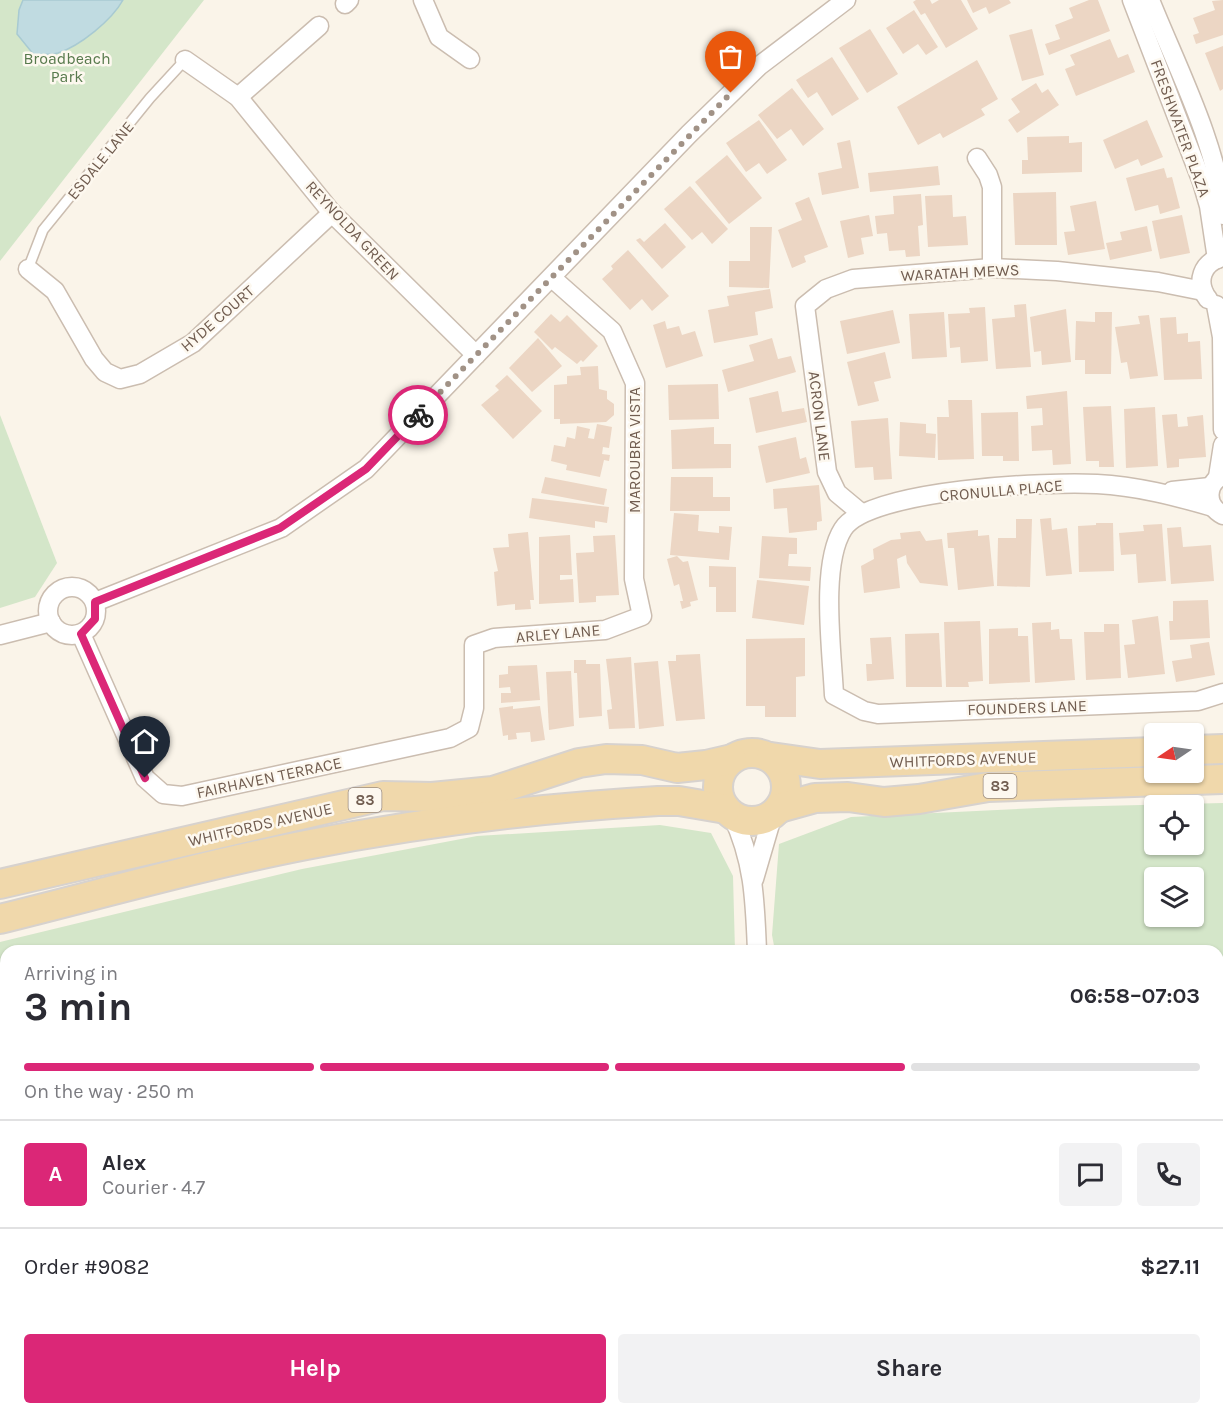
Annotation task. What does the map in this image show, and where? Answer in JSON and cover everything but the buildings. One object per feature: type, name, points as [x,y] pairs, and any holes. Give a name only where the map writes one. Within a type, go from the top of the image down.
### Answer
[{"type":"main road","points":[[1204,750],[1223,749]]},
{"type":"main road","name":"83","points":[[732,759],[751,752],[771,758]]},
{"type":"main road","name":"WHITFORDS AVENUE","points":[[771,758],[820,764],[1144,752]]},
{"type":"main road","points":[[771,758],[785,775],[785,798],[776,811]]},
{"type":"main road","name":"WHITFORDS AVENUE","points":[[0,884],[383,796],[432,797],[493,791],[579,763],[606,759],[642,760],[677,768],[732,759]]},
{"type":"main road","points":[[729,812],[718,788],[719,777],[732,759]]},
{"type":"main road","name":"WHITFORDS AVENUE","points":[[776,811],[815,798],[848,797],[884,802],[919,799],[988,787],[1223,779]]},
{"type":"main road","name":"WHITFORDS AVENUE","points":[[0,919],[304,845],[398,829],[488,816],[658,801],[679,801],[729,812]]},
{"type":"main road","name":"83","points":[[729,812],[753,821],[776,811]]},
{"type":"street","points":[[423,0],[439,37],[470,59]]},
{"type":"street","points":[[95,602],[280,528],[366,469],[689,134],[759,66],[846,0]]},
{"type":"street","name":"FRESHWATER PLAZA","points":[[1132,0],[1202,182],[1209,206],[1214,262],[1201,280],[1203,291]]},
{"type":"street","name":"FRESHWATER PLAZA","points":[[1150,0],[1218,177],[1223,215]]},
{"type":"street","points":[[238,98],[319,26]]},
{"type":"street","name":"REYNOLDA GREEN","points":[[185,60],[238,98],[332,213],[476,355]]},
{"type":"street","points":[[977,158],[988,175],[992,187],[992,268]]},
{"type":"street","name":"HYDE COURT","points":[[28,269],[55,291],[99,366],[105,372],[120,379],[140,375],[193,343],[332,213]]},
{"type":"street","name":"WARATAH MEWS","points":[[1158,282],[1214,262]]},
{"type":"street","name":"WARATAH MEWS","points":[[806,306],[826,289],[853,279],[992,268],[1022,267],[1158,282],[1203,291]]},
{"type":"street","name":"MAROUBRA VISTA","points":[[552,278],[612,331],[635,383],[634,579],[642,616]]},
{"type":"street","points":[[1203,291],[1220,305],[1223,430]]},
{"type":"street","name":"ACRON LANE","points":[[806,306],[827,471],[837,493],[861,513]]},
{"type":"street","points":[[1218,511],[1209,497],[1217,480],[1223,445]]},
{"type":"street","name":"CRONULLA PLACE","points":[[1155,491],[1217,480]]},
{"type":"street","name":"CRONULLA PLACE","points":[[834,694],[830,573],[835,548],[844,527],[861,513],[894,503],[962,490],[1099,484],[1155,491],[1218,511]]},
{"type":"street","points":[[77,587],[85,590],[95,602],[95,619],[81,634],[64,634],[51,622],[49,605],[61,589],[77,587]]},
{"type":"street","name":"ARLEY LANE","points":[[474,645],[494,638],[605,630],[642,616]]},
{"type":"street","points":[[0,635],[51,622]]},
{"type":"street","name":"FAIRHAVEN TERRACE","points":[[81,634],[145,778],[163,794],[182,796],[450,738],[469,728],[474,708],[474,645]]},
{"type":"street","name":"FOUNDERS LANE","points":[[834,694],[864,711],[878,714],[1198,701],[1223,693]]},
{"type":"street","points":[[754,881],[776,811]]},
{"type":"street","points":[[729,812],[741,834],[754,881],[757,945]]},
{"type":"lane","name":"ESDALE LANE","points":[[28,269],[43,230],[150,98],[185,60]]},
{"type":"green space","name":"Broadbeach Park","points":[[0,0],[204,0],[0,261]]},
{"type":"green space","points":[[0,415],[57,563],[35,597],[0,608]]},
{"type":"green space","points":[[1204,803],[1223,803],[1223,945],[774,945],[772,935],[779,844],[851,817],[1144,805],[1144,855],[1204,855]]},
{"type":"green space","points":[[660,825],[711,833],[733,876],[735,945],[0,945],[0,942],[302,869],[477,836]]},
{"type":"water","points":[[23,0],[123,0],[103,24],[76,45],[58,53],[34,55],[17,34],[19,10]]},
{"type":"way so far","points":[[418,415],[731,93]]},
{"type":"route","points":[[145,778],[81,634],[91,627],[95,619],[97,611],[95,602],[280,528],[366,469],[418,415]]}]
